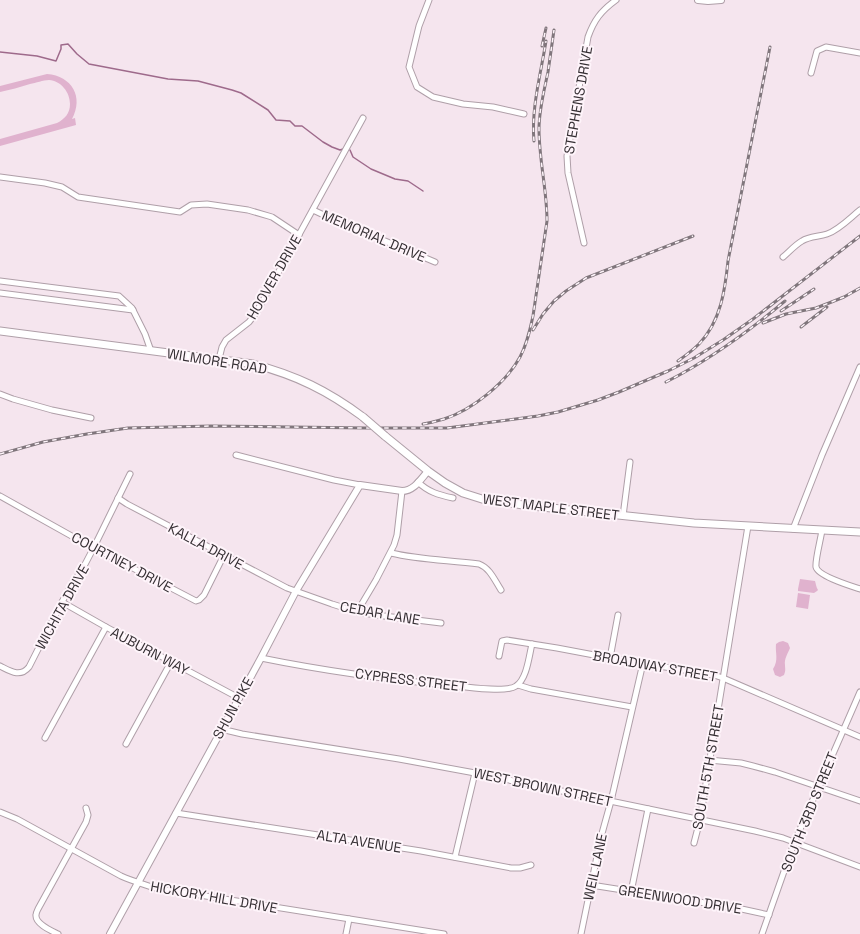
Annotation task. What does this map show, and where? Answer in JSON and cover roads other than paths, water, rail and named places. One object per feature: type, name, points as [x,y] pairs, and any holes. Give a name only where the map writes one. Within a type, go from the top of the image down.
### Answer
[{"type":"main road","name":"WILMORE ROAD","points":[[0,331],[253,364],[290,375],[331,395],[363,417],[428,471]]},
{"type":"main road","name":"WEST MAPLE STREET","points":[[428,471],[454,489],[482,499],[694,523],[860,532]]},
{"type":"street","points":[[429,0],[419,26],[409,67],[417,87],[433,97],[463,104],[493,107],[524,114]]},
{"type":"street","name":"STEPHENS DRIVE","points":[[584,242],[568,173],[567,156],[588,37],[600,14],[616,0]]},
{"type":"street","points":[[698,0],[721,0]]},
{"type":"street","points":[[811,73],[817,51],[821,49],[826,47],[860,53]]},
{"type":"street","name":"HOOVER DRIVE","points":[[219,359],[222,347],[226,340],[248,322],[256,313],[363,118]]},
{"type":"street","points":[[0,177],[45,183],[62,187],[78,197],[180,212],[191,205],[207,204],[248,210],[272,217],[299,235]]},
{"type":"street","name":"MEMORIAL DRIVE","points":[[313,210],[435,262]]},
{"type":"street","points":[[783,257],[803,240],[828,234],[836,230],[860,210]]},
{"type":"street","points":[[0,281],[119,296],[133,310],[145,334],[151,351]]},
{"type":"street","points":[[0,293],[133,310]]},
{"type":"street","points":[[793,528],[822,455],[860,367]]},
{"type":"street","points":[[0,394],[13,400],[90,418]]},
{"type":"street","points":[[236,455],[334,480],[402,491],[410,490],[428,471]]},
{"type":"street","points":[[622,516],[630,462]]},
{"type":"street","name":"WICHITA DRIVE","points":[[0,666],[18,673],[26,671],[29,667],[71,585],[82,570],[130,474]]},
{"type":"street","points":[[418,482],[434,493],[453,498]]},
{"type":"street","name":"SHUN PIKE","points":[[110,934],[296,591],[360,485]]},
{"type":"street","points":[[357,612],[391,553],[394,545],[397,535],[402,491]]},
{"type":"street","name":"COURTNEY DRIVE","points":[[0,496],[196,601],[204,595],[224,556]]},
{"type":"street","name":"KALLA DRIVE","points":[[118,498],[224,556],[286,588],[296,591]]},
{"type":"street","name":"SOUTH 5TH STREET","points":[[694,843],[700,820],[748,526]]},
{"type":"street","points":[[822,530],[816,560],[816,567],[818,571],[826,576],[860,589]]},
{"type":"street","points":[[391,553],[479,564],[488,570],[501,590]]},
{"type":"street","name":"CEDAR LANE","points":[[296,591],[357,612],[441,623]]},
{"type":"street","name":"AUBURN WAY","points":[[62,602],[239,698]]},
{"type":"street","points":[[610,658],[618,614]]},
{"type":"street","points":[[45,738],[106,627]]},
{"type":"street","name":"BROADWAY STREET","points":[[499,656],[502,641],[507,640],[702,673],[723,678],[860,738]]},
{"type":"street","points":[[532,644],[524,677],[518,685],[531,689],[632,707]]},
{"type":"street","name":"CYPRESS STREET","points":[[261,658],[362,675],[432,683],[494,689],[505,689],[518,685]]},
{"type":"street","points":[[126,744],[171,662]]},
{"type":"street","name":"WEIL LANE","points":[[581,934],[601,837],[611,801],[643,663]]},
{"type":"street","name":"SOUTH 3RD STREET","points":[[762,934],[794,843],[860,692]]},
{"type":"street","name":"WEST BROWN STREET","points":[[221,729],[242,734],[476,773],[700,820],[774,836],[860,867]]},
{"type":"street","points":[[709,760],[742,763],[775,772],[860,801]]},
{"type":"street","points":[[456,857],[476,773]]},
{"type":"street","points":[[58,934],[43,926],[38,921],[36,916],[38,909],[86,822],[88,815],[86,808]]},
{"type":"street","points":[[631,892],[648,809]]},
{"type":"street","name":"ALTA AVENUE","points":[[176,812],[456,857],[511,868],[520,868],[531,865]]},
{"type":"street","name":"HICKORY HILL DRIVE","points":[[0,813],[17,819],[131,881],[155,888],[444,934]]},
{"type":"street","name":"GREENWOOD DRIVE","points":[[591,885],[737,908],[769,915]]},
{"type":"street","points":[[346,934],[349,919]]},
{"type":"waterway","points":[[0,52],[37,56],[56,61],[61,45],[68,44],[89,64],[168,79],[198,81],[232,90],[241,93],[268,110],[276,120],[290,121],[295,126],[302,126],[323,142],[340,150],[343,149]]},
{"type":"waterway","points":[[350,150],[353,157],[371,169],[395,179],[408,181],[423,191]]},
{"type":"railway","points":[[542,46],[546,28]]},
{"type":"railway","points":[[423,424],[431,423],[455,415],[477,402],[497,386],[514,367],[526,342],[533,316],[547,221],[546,198],[539,141],[539,122],[554,30]]},
{"type":"railway","points":[[534,141],[533,129],[535,103],[546,41]]},
{"type":"railway","points":[[678,361],[697,346],[706,335],[721,305],[728,261],[770,47]]},
{"type":"railway","points":[[533,330],[543,314],[554,301],[586,278],[693,236]]},
{"type":"railway","points":[[0,454],[43,442],[128,428],[211,426],[447,428],[558,412],[619,392],[694,358],[753,319],[860,236]]},
{"type":"railway","points":[[763,323],[786,314],[816,308],[844,297],[860,288]]},
{"type":"railway","points":[[781,311],[814,289]]},
{"type":"railway","points":[[666,382],[728,345],[785,301]]},
{"type":"railway","points":[[801,327],[827,307]]}]
